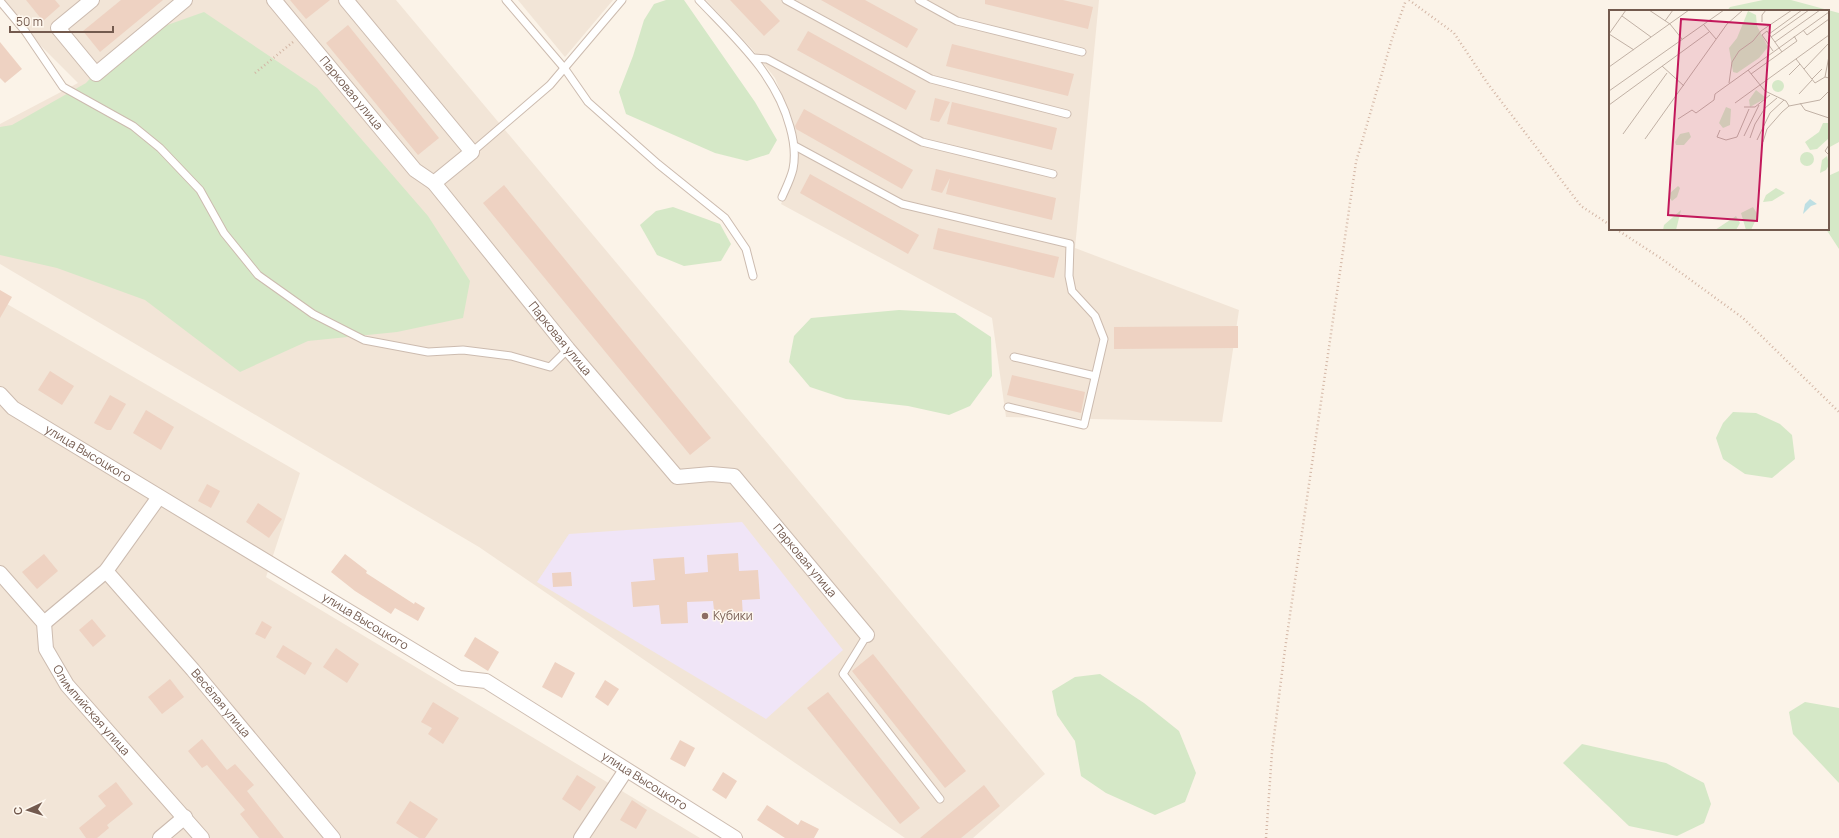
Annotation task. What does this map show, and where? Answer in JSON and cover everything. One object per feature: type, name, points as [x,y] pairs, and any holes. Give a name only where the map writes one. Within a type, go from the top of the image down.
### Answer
[{"type":"street","points":[[92,0],[76,5],[58,28],[96,74],[185,0]]},
{"type":"street","name":"Парковая улица","points":[[274,0],[415,170],[434,183],[568,349],[677,477],[711,474],[734,476],[867,635]]},
{"type":"street","points":[[346,0],[472,152],[434,183]]},
{"type":"street","name":"улица Высоцкого","points":[[0,394],[13,408],[458,678],[486,681],[735,838]]},
{"type":"street","points":[[0,573],[44,623],[106,571],[159,497]]},
{"type":"street","name":"Весёлая улица","points":[[106,571],[193,670],[333,838]]},
{"type":"street","name":"Олимпийская улица","points":[[44,623],[46,649],[67,685],[202,838]]},
{"type":"street","points":[[581,838],[626,770]]},
{"type":"street","points":[[160,838],[185,817]]},
{"type":"lane","points":[[506,0],[565,69],[593,107],[658,164],[725,218],[746,249],[753,276]]},
{"type":"lane","points":[[472,152],[550,84],[565,69],[622,0]]},
{"type":"lane","points":[[699,0],[754,58],[776,90],[787,118],[795,146],[793,170],[782,197]]},
{"type":"lane","points":[[786,0],[931,79],[1067,114]]},
{"type":"lane","points":[[919,0],[957,21],[1082,52]]},
{"type":"lane","points":[[0,1],[25,31],[63,88],[132,126],[160,148],[200,190],[224,233],[258,275],[313,314],[364,340],[428,352],[463,350],[511,356],[550,367],[568,349]]},
{"type":"lane","points":[[754,58],[767,59],[922,142],[1053,174]]},
{"type":"lane","points":[[795,146],[902,204],[1070,244],[1069,276],[1072,291],[1095,316],[1104,339],[1084,425],[1008,407]]},
{"type":"lane","points":[[1014,357],[1095,376]]},
{"type":"lane","points":[[867,635],[843,674],[940,799]]},
{"type":"path","points":[[1266,838],[1272,752],[1285,650],[1356,162],[1392,39],[1408,0],[1454,33],[1488,84],[1581,206],[1609,224]]},
{"type":"path","points":[[255,74],[303,34]]},
{"type":"path","points":[[1618,230],[1662,259],[1743,318],[1839,412]]},
{"type":"shaded area","points":[[0,0],[396,0],[1045,774],[973,838],[905,838],[479,547],[0,264],[0,124],[78,83],[13,18],[0,9]]},
{"type":"shaded area","points":[[518,0],[613,0],[565,57]]},
{"type":"shaded area","points":[[706,0],[1099,0],[1075,248],[1239,310],[1222,422],[1006,417],[992,318],[781,204],[796,170],[797,143],[788,110],[775,78],[752,49]]},
{"type":"shaded area","points":[[0,300],[300,473],[266,577],[700,838],[0,838]]},
{"type":"shaded area","name":"Кубики","points":[[742,522],[843,650],[766,719],[537,582],[569,534]]},
{"type":"green space","points":[[666,0],[684,0],[755,102],[777,140],[769,154],[747,161],[715,153],[626,114],[619,92],[633,56],[644,20],[654,4]]},
{"type":"green space","points":[[1763,0],[1791,0],[1828,10],[1728,10],[1730,7]]},
{"type":"green space","points":[[1829,10],[1839,13],[1839,142],[1829,147]]},
{"type":"green space","points":[[204,12],[317,88],[428,216],[470,281],[463,318],[397,332],[308,341],[240,372],[145,300],[57,268],[0,255],[0,127],[12,125],[86,83],[125,40]]},
{"type":"green space","points":[[1839,171],[1839,249],[1827,230],[1829,230],[1829,176]]},
{"type":"green space","points":[[673,207],[720,224],[731,244],[721,261],[684,266],[657,255],[640,225],[656,211]]},
{"type":"green space","points":[[899,310],[955,313],[991,337],[992,376],[970,406],[949,415],[908,406],[846,399],[810,387],[789,362],[794,336],[811,318]]},
{"type":"green space","points":[[1733,412],[1756,413],[1780,424],[1792,435],[1795,459],[1772,478],[1745,474],[1723,459],[1716,438],[1723,423]]},
{"type":"green space","points":[[1100,674],[1144,703],[1179,731],[1196,773],[1185,802],[1155,815],[1106,793],[1081,776],[1075,741],[1057,715],[1052,691],[1075,677]]},
{"type":"green space","points":[[1805,702],[1839,708],[1839,783],[1793,734],[1789,712]]},
{"type":"green space","points":[[1582,744],[1666,763],[1704,783],[1711,804],[1704,823],[1677,836],[1629,826],[1563,763]]},
{"type":"building","points":[[26,0],[55,0],[60,6],[43,21]]},
{"type":"building","points":[[121,0],[163,0],[100,52],[83,31]]},
{"type":"building","points":[[290,0],[330,0],[306,19]]},
{"type":"building","points":[[730,0],[760,0],[780,21],[764,36]]},
{"type":"building","points":[[821,0],[865,0],[918,29],[907,48]]},
{"type":"building","points":[[985,0],[1063,0],[1093,7],[1088,29],[985,4]]},
{"type":"building","points":[[348,25],[439,138],[418,155],[326,43]]},
{"type":"building","points":[[808,31],[916,91],[906,110],[797,50]]},
{"type":"building","points":[[0,42],[22,69],[5,83],[0,78]]},
{"type":"building","points":[[952,44],[1074,74],[1068,96],[946,66]]},
{"type":"building","points":[[935,98],[950,102],[939,122],[930,120]]},
{"type":"building","points":[[952,102],[1057,128],[1052,150],[947,124]]},
{"type":"building","points":[[804,109],[913,170],[902,189],[796,129],[795,126]]},
{"type":"building","points":[[936,169],[1056,198],[1052,220],[946,194],[950,178],[942,193],[931,190]]},
{"type":"building","points":[[810,174],[919,235],[908,254],[800,193]]},
{"type":"building","points":[[504,185],[711,438],[690,455],[483,203]]},
{"type":"building","points":[[938,228],[1059,257],[1054,278],[933,249]]},
{"type":"building","points":[[0,290],[12,297],[0,318]]},
{"type":"building","points":[[1238,326],[1238,348],[1114,349],[1114,327]]},
{"type":"building","points":[[50,371],[74,386],[62,405],[38,390]]},
{"type":"building","points":[[1012,375],[1085,392],[1081,413],[1007,395]]},
{"type":"building","points":[[110,395],[126,404],[111,430],[107,430],[94,423]]},
{"type":"building","points":[[146,410],[174,427],[161,450],[133,433]]},
{"type":"building","points":[[207,484],[220,491],[211,508],[198,501]]},
{"type":"building","points":[[258,503],[282,519],[269,538],[246,522]]},
{"type":"building","points":[[738,553],[739,571],[758,570],[760,599],[742,600],[743,617],[715,619],[713,601],[687,602],[688,623],[661,624],[659,605],[633,607],[631,582],[655,580],[653,559],[684,557],[685,574],[708,572],[707,555]]},
{"type":"building","points":[[44,554],[58,571],[37,589],[22,572]]},
{"type":"building","points":[[345,554],[367,571],[366,573],[414,604],[415,602],[425,608],[418,621],[395,608],[391,614],[355,591],[331,572]]},
{"type":"building","points":[[571,572],[572,586],[553,587],[552,573]]},
{"type":"building","points":[[92,619],[106,636],[93,647],[79,630]]},
{"type":"building","points":[[262,621],[272,627],[265,639],[255,634]]},
{"type":"building","points":[[475,637],[499,652],[488,671],[464,656]]},
{"type":"building","points":[[283,645],[312,663],[305,675],[276,657]]},
{"type":"building","points":[[336,648],[359,664],[347,683],[323,667]]},
{"type":"building","points":[[873,654],[966,771],[945,788],[852,671]]},
{"type":"building","points":[[555,662],[575,673],[562,698],[542,687]]},
{"type":"building","points":[[170,679],[184,697],[162,714],[148,697]]},
{"type":"building","points":[[605,680],[619,689],[608,706],[595,697]]},
{"type":"building","points":[[828,692],[920,808],[900,824],[807,708]]},
{"type":"building","points":[[433,702],[459,718],[443,744],[428,734],[432,728],[421,722]]},
{"type":"building","points":[[202,739],[227,770],[235,764],[254,785],[247,791],[284,838],[259,838],[240,814],[245,810],[207,765],[202,768],[188,751]]},
{"type":"building","points":[[680,740],[695,748],[685,767],[670,759]]},
{"type":"building","points":[[723,772],[737,781],[726,799],[712,790]]},
{"type":"building","points":[[577,775],[596,787],[580,811],[562,799]]},
{"type":"building","points":[[116,782],[133,804],[107,825],[109,828],[97,838],[86,838],[79,828],[106,806],[98,796]]},
{"type":"building","points":[[984,785],[1000,806],[961,838],[920,838]]},
{"type":"building","points":[[632,800],[647,810],[636,829],[620,820]]},
{"type":"building","points":[[410,801],[438,819],[425,838],[419,838],[396,823]]},
{"type":"building","points":[[767,805],[798,825],[801,820],[819,829],[814,838],[785,838],[757,820]]},
{"type":"place","name":"Кубики","points":[[705,616]]}]
